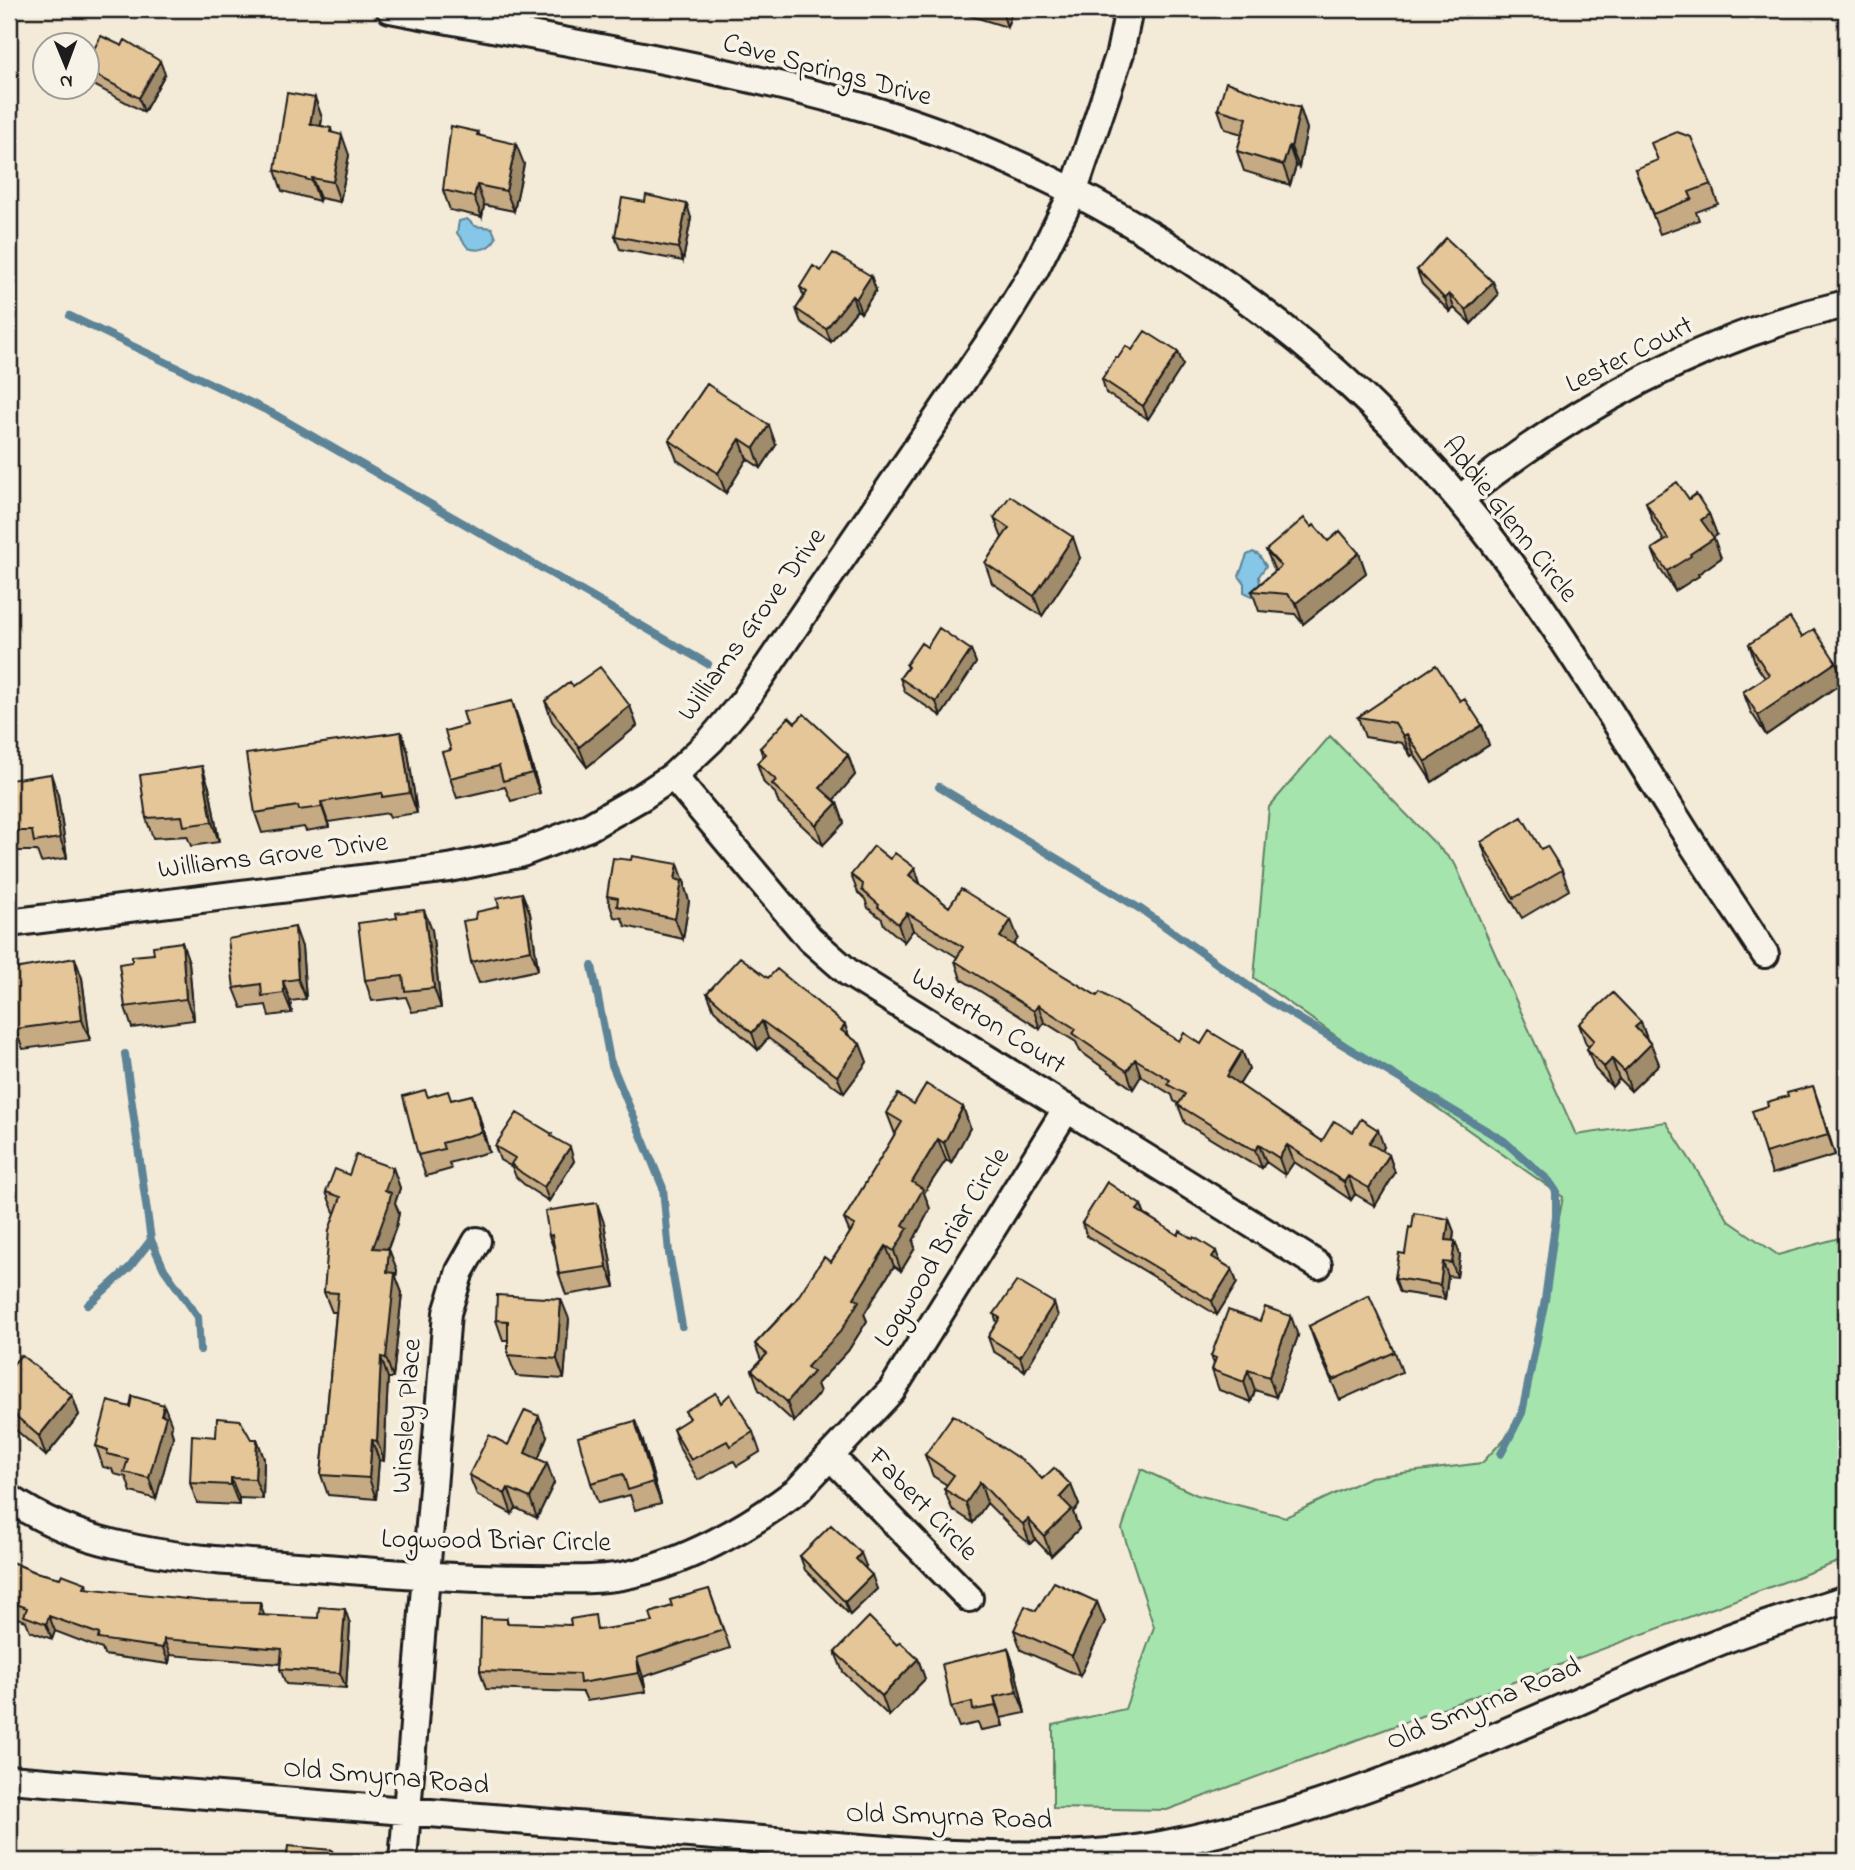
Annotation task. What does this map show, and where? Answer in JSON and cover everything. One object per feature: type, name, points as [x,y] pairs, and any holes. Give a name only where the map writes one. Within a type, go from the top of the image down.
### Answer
[{"type":"street","name":"Cave Springs Drive","points":[[390,9],[712,72],[849,103],[974,147],[1073,193]]},
{"type":"street","name":"Williams Grove Drive","points":[[9,923],[498,859],[589,827],[673,776],[730,720],[768,667],[999,328],[1034,271],[1073,193],[1120,53],[1129,9]]},
{"type":"street","name":"Addie Glenn Circle","points":[[1073,193],[1189,259],[1259,309],[1359,394],[1460,499],[1553,627],[1765,954]]},
{"type":"street","name":"Lester Court","points":[[1460,499],[1550,433],[1653,376],[1749,332],[1846,304]]},
{"type":"street","name":"Waterton Court","points":[[673,776],[810,939],[849,973],[1318,1265]]},
{"type":"street","name":"Logwood Briar Circle","points":[[9,1498],[67,1531],[139,1550],[428,1577],[589,1579],[643,1571],[697,1550],[762,1516],[798,1490],[884,1401],[1067,1108]]},
{"type":"street","name":"Winsley Place","points":[[403,1861],[428,1577],[447,1312],[457,1278],[477,1241]]},
{"type":"street","name":"Fabert Circle","points":[[831,1457],[969,1598]]},
{"type":"street","name":"Old Smyrna Road","points":[[9,1779],[924,1853],[1158,1854],[1332,1801],[1728,1639],[1846,1599]]},
{"type":"green space","points":[[1330,736],[1455,864],[1576,1135],[1666,1122],[1729,1221],[1778,1255],[1846,1236],[1846,1559],[1167,1810],[1053,1808],[1053,1725],[1125,1709],[1154,1627],[1122,1529],[1141,1469],[1197,1495],[1286,1517],[1370,1477],[1482,1463],[1520,1422],[1563,1197],[1254,978],[1269,807]]},
{"type":"water","points":[[467,219],[475,226],[492,228],[496,238],[491,245],[476,250],[468,248],[457,233],[459,221]]},
{"type":"water","points":[[1253,552],[1259,555],[1266,566],[1259,576],[1260,587],[1255,598],[1244,592],[1244,583],[1239,576],[1247,555]]},
{"type":"building","points":[[102,36],[122,46],[125,40],[160,61],[139,98],[102,78]]},
{"type":"building","points":[[1838,64],[1846,64],[1846,113],[1839,113]]},
{"type":"building","points":[[1226,82],[1300,108],[1291,147],[1289,146],[1283,165],[1237,151],[1247,118],[1218,109]]},
{"type":"building","points":[[287,93],[315,98],[310,124],[331,128],[330,132],[342,135],[333,182],[312,178],[312,181],[275,170]]},
{"type":"building","points":[[451,126],[516,144],[506,191],[477,185],[474,197],[443,190]]},
{"type":"building","points":[[1677,132],[1691,137],[1711,184],[1689,192],[1692,199],[1653,214],[1635,169],[1658,160],[1651,143]]},
{"type":"building","points":[[646,195],[687,204],[678,248],[615,236],[622,198],[645,202]]},
{"type":"building","points":[[1446,238],[1493,282],[1466,310],[1449,294],[1445,299],[1417,270]]},
{"type":"building","points":[[833,253],[871,276],[856,299],[852,296],[826,329],[796,309],[807,292],[800,287],[813,266],[821,271]]},
{"type":"building","points":[[1145,331],[1178,352],[1143,406],[1102,379],[1116,357],[1118,358],[1126,346],[1132,350]]},
{"type":"building","points":[[707,384],[769,425],[754,448],[740,439],[718,473],[669,440]]},
{"type":"building","points":[[1677,482],[1689,499],[1696,494],[1709,514],[1701,520],[1714,538],[1667,571],[1652,549],[1668,539],[1646,502]]},
{"type":"building","points":[[1010,496],[1073,537],[1034,596],[985,563],[1009,528],[994,518]]},
{"type":"building","points":[[1304,518],[1328,541],[1340,531],[1359,553],[1296,603],[1287,594],[1252,591],[1281,566],[1266,550]]},
{"type":"building","points":[[1790,618],[1802,637],[1814,629],[1836,662],[1758,715],[1743,692],[1769,675],[1749,644]]},
{"type":"building","points":[[939,628],[971,650],[936,702],[900,678],[921,643],[927,647]]},
{"type":"building","points":[[1436,665],[1460,701],[1464,698],[1482,725],[1425,762],[1407,734],[1403,736],[1395,723],[1358,717]]},
{"type":"building","points":[[600,667],[630,706],[579,747],[545,701],[570,682],[573,686]]},
{"type":"building","points":[[512,701],[532,773],[503,781],[499,766],[450,778],[442,752],[451,750],[445,731],[467,725],[463,712]]},
{"type":"building","points":[[804,714],[848,755],[820,788],[837,803],[816,825],[772,784],[776,780],[757,763],[766,754],[760,748],[789,717],[795,723]]},
{"type":"building","points":[[401,732],[410,793],[382,797],[382,793],[321,802],[322,807],[299,810],[298,806],[255,813],[246,754]]},
{"type":"building","points":[[202,766],[212,822],[184,826],[182,816],[146,818],[140,775]]},
{"type":"building","points":[[51,774],[60,838],[34,842],[32,831],[9,831],[9,780]]},
{"type":"building","points":[[1522,817],[1541,849],[1547,846],[1562,870],[1514,898],[1481,842]]},
{"type":"building","points":[[874,846],[890,859],[895,853],[915,868],[909,875],[949,907],[961,889],[1011,920],[1000,937],[1097,996],[1100,992],[1179,1041],[1184,1033],[1201,1044],[1209,1031],[1242,1051],[1227,1076],[1322,1141],[1334,1121],[1353,1132],[1361,1119],[1378,1130],[1369,1143],[1389,1155],[1369,1188],[1348,1176],[1344,1182],[1287,1145],[1279,1158],[1259,1145],[1255,1150],[1242,1144],[1178,1105],[1185,1094],[1167,1084],[1170,1080],[1135,1059],[1127,1071],[1073,1034],[1076,1029],[1038,1005],[1034,1011],[955,961],[963,947],[907,913],[898,924],[878,907],[862,890],[863,884],[851,875]]},
{"type":"building","points":[[632,856],[678,864],[675,879],[682,881],[675,919],[617,906],[618,898],[607,896],[613,858],[631,860]]},
{"type":"building","points":[[522,893],[531,950],[471,962],[463,921],[475,919],[476,912],[499,907],[497,898]]},
{"type":"building","points":[[424,910],[434,988],[405,991],[403,976],[365,980],[358,923],[397,918],[396,913]]},
{"type":"building","points":[[295,927],[298,979],[283,981],[284,993],[262,996],[261,984],[234,988],[228,939]]},
{"type":"building","points":[[182,942],[186,999],[125,1007],[119,964],[132,962],[132,956],[154,954],[153,946]]},
{"type":"building","points":[[740,957],[768,978],[777,969],[845,1025],[841,1030],[860,1044],[837,1076],[762,1021],[752,1033],[707,993]]},
{"type":"building","points":[[75,958],[82,1020],[15,1029],[9,970]]},
{"type":"building","points":[[1613,993],[1641,1022],[1635,1027],[1651,1044],[1624,1071],[1612,1059],[1604,1067],[1587,1049],[1594,1040],[1579,1024]]},
{"type":"building","points":[[926,1084],[963,1107],[944,1143],[938,1139],[912,1182],[923,1189],[903,1225],[908,1228],[894,1251],[886,1246],[854,1298],[859,1301],[841,1331],[807,1367],[813,1372],[787,1402],[752,1370],[767,1354],[755,1344],[794,1303],[824,1257],[831,1262],[855,1225],[844,1219],[902,1122],[887,1113],[898,1094],[914,1104]]},
{"type":"building","points":[[1813,1086],[1828,1135],[1765,1153],[1752,1111],[1768,1106],[1767,1102],[1788,1096],[1787,1093]]},
{"type":"building","points":[[425,1090],[428,1097],[448,1091],[451,1100],[472,1095],[482,1132],[442,1143],[444,1149],[418,1155],[403,1096]]},
{"type":"building","points":[[517,1113],[570,1147],[544,1187],[511,1164],[515,1158],[495,1146]]},
{"type":"building","points":[[356,1155],[393,1168],[385,1190],[391,1193],[388,1207],[373,1248],[389,1249],[387,1272],[395,1273],[386,1358],[381,1357],[377,1441],[372,1440],[369,1478],[321,1475],[338,1293],[324,1292],[329,1230],[341,1197],[326,1192],[335,1169],[349,1175]]},
{"type":"building","points":[[1107,1182],[1141,1205],[1137,1210],[1178,1235],[1180,1231],[1193,1239],[1194,1237],[1216,1251],[1212,1257],[1232,1269],[1212,1301],[1082,1223]]},
{"type":"building","points":[[597,1203],[607,1267],[559,1274],[545,1211]]},
{"type":"building","points":[[1414,1213],[1449,1219],[1446,1240],[1455,1241],[1452,1263],[1443,1262],[1440,1285],[1395,1278],[1399,1253],[1405,1254]]},
{"type":"building","points":[[1017,1281],[1054,1303],[1020,1357],[988,1337],[1000,1318],[994,1314]]},
{"type":"building","points":[[497,1295],[561,1299],[557,1359],[508,1355],[508,1321],[496,1320]]},
{"type":"building","points":[[1369,1295],[1395,1352],[1333,1380],[1309,1326]]},
{"type":"building","points":[[1265,1307],[1291,1316],[1269,1377],[1248,1370],[1244,1382],[1212,1370],[1216,1358],[1211,1356],[1228,1310],[1260,1321]]},
{"type":"building","points":[[21,1355],[72,1395],[39,1436],[9,1410],[9,1369]]},
{"type":"building","points":[[716,1393],[721,1403],[730,1394],[753,1432],[730,1446],[727,1441],[691,1460],[673,1429],[690,1418],[685,1411]]},
{"type":"building","points":[[132,1396],[164,1405],[161,1415],[166,1416],[149,1478],[124,1472],[128,1459],[107,1454],[108,1450],[96,1446],[108,1401],[130,1407]]},
{"type":"building","points":[[525,1410],[539,1416],[525,1453],[547,1463],[530,1498],[508,1488],[505,1494],[469,1475],[489,1435],[508,1445]]},
{"type":"building","points":[[953,1415],[1030,1466],[1042,1479],[1054,1468],[1071,1485],[1060,1497],[1072,1509],[1044,1536],[1028,1519],[1023,1524],[1011,1515],[980,1482],[966,1503],[944,1489],[954,1475],[925,1455]]},
{"type":"building","points":[[217,1418],[240,1420],[251,1439],[257,1439],[255,1479],[231,1478],[231,1485],[190,1483],[192,1435],[216,1437]]},
{"type":"building","points":[[635,1421],[653,1482],[628,1490],[623,1474],[591,1483],[578,1437]]},
{"type":"building","points":[[831,1525],[861,1553],[856,1559],[872,1575],[845,1602],[800,1556]]},
{"type":"building","points":[[9,1561],[35,1572],[60,1578],[62,1574],[86,1583],[84,1588],[205,1601],[260,1602],[259,1615],[318,1618],[319,1607],[345,1609],[340,1673],[280,1669],[282,1649],[164,1639],[163,1648],[98,1639],[99,1634],[49,1616],[46,1624],[24,1616],[27,1608],[9,1601]]},
{"type":"building","points":[[1054,1582],[1097,1602],[1072,1656],[1014,1630],[1025,1606],[1036,1611]]},
{"type":"building","points":[[709,1589],[723,1630],[637,1658],[639,1673],[580,1683],[579,1674],[480,1671],[481,1618],[507,1619],[507,1623],[571,1625],[570,1619],[595,1615],[597,1630],[653,1622],[650,1613],[672,1606],[670,1600]]},
{"type":"building","points":[[869,1617],[897,1645],[900,1642],[918,1659],[882,1696],[835,1652]]},
{"type":"building","points":[[1008,1648],[1017,1692],[994,1697],[996,1706],[973,1710],[972,1702],[951,1707],[942,1664]]},
{"type":"building","points":[[288,1846],[332,1850],[331,1861],[286,1861]]},
{"type":"waterway","points":[[70,316],[272,413],[708,664]]},
{"type":"waterway","points":[[939,787],[1142,910],[1268,1000],[1504,1141],[1549,1181],[1556,1191],[1556,1217],[1545,1300],[1522,1413],[1501,1454]]},
{"type":"waterway","points":[[592,966],[610,1060],[663,1188],[669,1253],[682,1326]]},
{"type":"waterway","points":[[125,1054],[151,1240],[164,1269],[198,1317],[200,1350]]},
{"type":"waterway","points":[[88,1305],[130,1267],[151,1240]]}]
